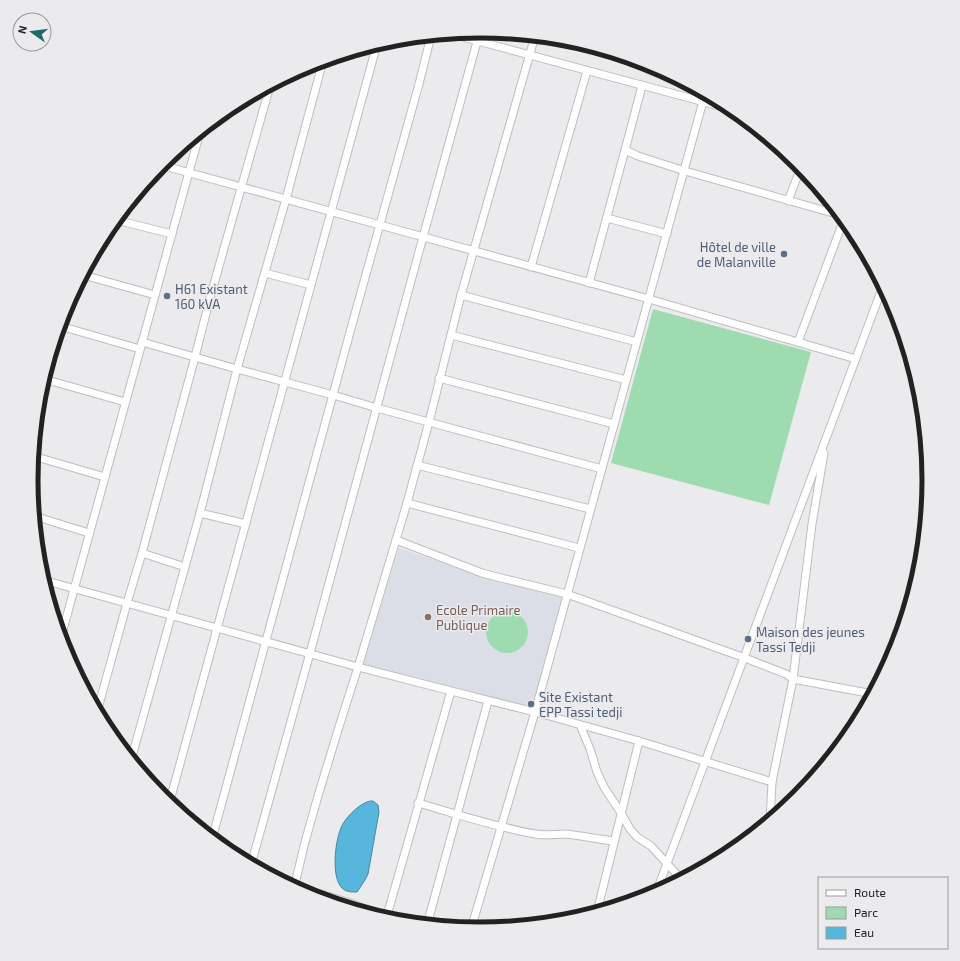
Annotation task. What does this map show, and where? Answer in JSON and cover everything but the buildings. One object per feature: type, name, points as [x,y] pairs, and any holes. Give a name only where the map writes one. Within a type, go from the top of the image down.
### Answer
[{"type":"street","points":[[468,38],[714,105]]},
{"type":"street","points":[[252,860],[478,38]]},
{"type":"street","points":[[213,834],[430,41]]},
{"type":"street","points":[[296,882],[305,842],[318,796],[407,503],[473,251],[534,42]]},
{"type":"street","points":[[171,797],[375,51]]},
{"type":"street","points":[[132,753],[172,615],[237,369],[286,199],[321,68]]},
{"type":"street","points":[[531,267],[587,71]]},
{"type":"street","points":[[589,283],[642,86]]},
{"type":"street","points":[[99,705],[142,553],[210,298],[268,92]]},
{"type":"street","points":[[472,923],[535,712],[579,548],[704,99]]},
{"type":"street","points":[[63,627],[197,141]]},
{"type":"street","points":[[625,150],[638,156],[685,171],[832,213]]},
{"type":"street","points":[[167,167],[649,299],[856,358]]},
{"type":"street","points":[[788,201],[798,173]]},
{"type":"street","points":[[607,218],[667,234]]},
{"type":"street","points":[[121,221],[172,234]]},
{"type":"street","points":[[798,342],[842,225]]},
{"type":"street","points":[[265,273],[311,285]]},
{"type":"street","points":[[88,276],[155,295]]},
{"type":"street","points":[[659,884],[880,294]]},
{"type":"street","points":[[461,295],[637,342]]},
{"type":"street","points":[[65,327],[141,346],[195,357],[602,469]]},
{"type":"street","points":[[450,335],[626,380]]},
{"type":"street","points":[[439,378],[614,424]]},
{"type":"street","points":[[49,381],[126,402]]},
{"type":"street","points":[[770,814],[772,782],[793,680],[812,524],[827,435]]},
{"type":"street","points":[[39,458],[105,477]]},
{"type":"street","points":[[417,465],[590,509]]},
{"type":"street","points":[[407,503],[579,548]]},
{"type":"street","points":[[200,513],[246,524]]},
{"type":"street","points":[[40,518],[89,532]]},
{"type":"street","points":[[396,540],[501,578],[567,594],[745,658],[786,674],[793,680],[867,693]]},
{"type":"street","points":[[142,553],[185,566]]},
{"type":"street","points":[[50,582],[358,667],[535,712],[638,741],[772,782]]},
{"type":"street","points":[[389,914],[418,803],[450,691]]},
{"type":"street","points":[[428,920],[488,701]]},
{"type":"street","points":[[580,725],[604,788],[630,829],[637,837],[651,846],[678,876]]},
{"type":"street","points":[[598,907],[638,741]]},
{"type":"street","points":[[418,803],[536,834],[561,834],[614,842]]},
{"type":"street","points":[[331,897],[351,904]]},
{"type":"shaded area","points":[[399,548],[495,581],[563,596],[533,709],[362,665]]},
{"type":"green space","points":[[653,309],[811,352],[769,505],[611,463]]},
{"type":"green space","points":[[507,611],[522,617],[528,632],[522,647],[507,653],[492,647],[486,632],[492,617]]},
{"type":"water","points":[[368,801],[373,801],[378,805],[379,812],[368,874],[357,892],[347,891],[342,888],[336,876],[335,859],[339,834],[343,824],[352,813]]},
{"type":"place","name":"Hôtel de ville de Malanville","points":[[784,254]]},
{"type":"place","name":"H61 Existant 160 kVA","points":[[167,296]]},
{"type":"place","name":"Ecole Primaire Publique","points":[[428,617]]},
{"type":"place","name":"Maison des jeunes Tassi Tedji","points":[[748,639]]},
{"type":"place","name":"Site Existant EPP Tassi tedji","points":[[531,704]]}]
